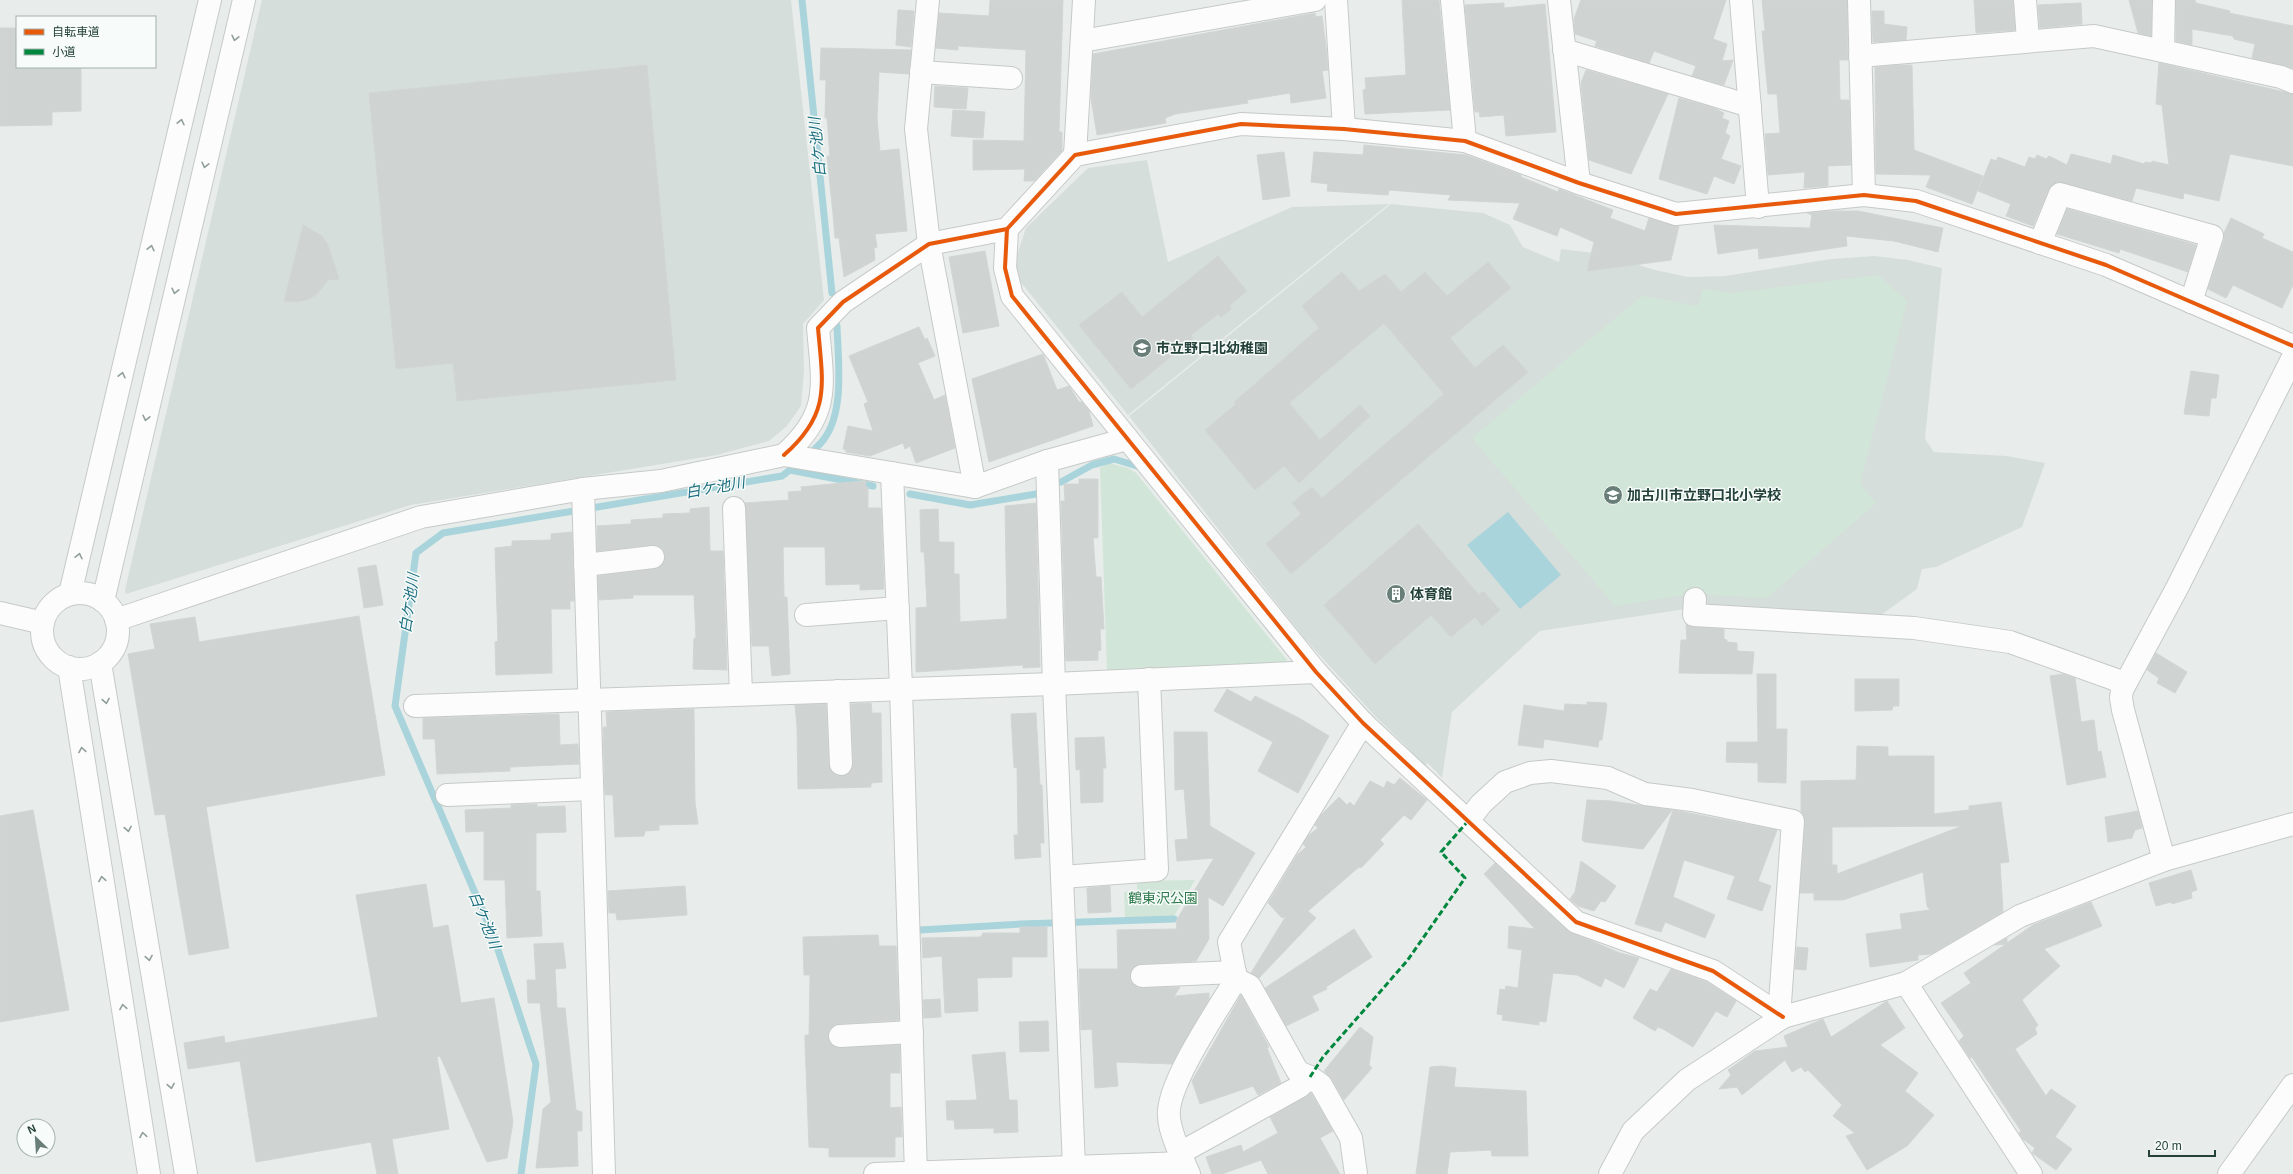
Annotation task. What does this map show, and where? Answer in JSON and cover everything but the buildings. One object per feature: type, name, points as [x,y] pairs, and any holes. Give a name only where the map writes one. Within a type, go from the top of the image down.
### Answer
[{"type":"street","points":[[70,594],[210,0]]},
{"type":"street","points":[[103,600],[244,0]]},
{"type":"street","points":[[928,0],[916,129],[929,244],[975,487]]},
{"type":"street","points":[[1075,155],[1084,0]]},
{"type":"street","points":[[1082,41],[1315,0]]},
{"type":"street","points":[[1336,0],[1344,129]]},
{"type":"street","points":[[1452,0],[1464,141]]},
{"type":"street","points":[[1559,0],[1579,182]]},
{"type":"street","points":[[1741,0],[1758,207]]},
{"type":"street","points":[[1859,0],[1864,195]]},
{"type":"street","points":[[2025,0],[2028,40]]},
{"type":"street","points":[[2163,51],[2164,0]]},
{"type":"street","points":[[1860,56],[1963,48],[2028,40],[2094,36],[2281,77],[2293,82]]},
{"type":"street","points":[[1564,50],[1750,106]]},
{"type":"street","points":[[921,72],[1011,78]]},
{"type":"street","points":[[784,455],[806,432],[820,407],[823,376],[818,328],[843,302],[929,244],[1007,229],[1075,155],[1241,124],[1344,129],[1464,141],[1579,182],[1676,214],[1758,207],[1864,195],[1916,201],[2106,264],[2293,346]]},
{"type":"street","points":[[2040,243],[2060,194],[2212,236],[2191,302]]},
{"type":"street","points":[[1007,229],[1005,268],[1012,296],[1316,672],[1363,723],[1576,922],[1712,970],[1783,1017]]},
{"type":"street","points":[[2164,860],[2120,698],[2125,683],[2177,588],[2293,357]]},
{"type":"street","points":[[116,620],[421,517],[583,489],[661,481],[784,455],[975,487],[1047,461],[1127,439]]},
{"type":"street","points":[[1047,461],[1054,684],[1074,1167]]},
{"type":"street","points":[[892,473],[901,688],[916,1174]]},
{"type":"street","points":[[583,489],[588,700],[604,1174]]},
{"type":"street","points":[[734,508],[741,694]]},
{"type":"street","points":[[585,565],[653,558]]},
{"type":"street","points":[[82,593],[93,595],[103,600],[111,609],[116,620],[118,632],[116,644],[109,655],[100,663],[90,667],[69,667],[54,658],[45,645],[43,623],[48,610],[58,600],[70,594],[82,593]]},
{"type":"street","points":[[1695,599],[1694,615],[1914,628],[2010,642],[2125,683]]},
{"type":"street","points":[[806,614],[898,608]]},
{"type":"street","points":[[0,613],[43,623]]},
{"type":"street","points":[[100,663],[186,1174]]},
{"type":"street","points":[[69,667],[149,1174]]},
{"type":"street","points":[[414,706],[901,688],[1054,684],[1316,672]]},
{"type":"street","points":[[1062,877],[1157,870],[1149,679]]},
{"type":"street","points":[[838,691],[841,764]]},
{"type":"street","points":[[1185,1164],[1169,1116],[1171,1095],[1180,1075],[1235,975],[1228,942],[1363,723]]},
{"type":"street","points":[[1468,821],[1481,804],[1505,782],[1530,773],[1551,771],[1608,778],[1645,794],[1692,800],[1793,822],[1780,1003],[1783,1017]]},
{"type":"street","points":[[447,795],[591,789]]},
{"type":"street","points":[[1610,1174],[1633,1131],[1687,1080],[1783,1017],[1906,983],[2020,916],[2164,860],[2293,824]]},
{"type":"street","points":[[1142,976],[1235,975],[1250,986],[1298,1072],[1310,1077],[1321,1085],[1351,1138],[1356,1174]]},
{"type":"street","points":[[1906,983],[2031,1174]]},
{"type":"street","points":[[840,1036],[912,1032]]},
{"type":"street","points":[[875,1174],[916,1174],[1185,1164],[1299,1087],[1310,1077]]},
{"type":"street","points":[[2228,1174],[2293,1085]]},
{"type":"shaded area","points":[[262,0],[791,0],[824,300],[803,324],[804,371],[801,406],[787,426],[769,441],[717,455],[411,505],[126,594],[125,590]]},
{"type":"shaded area","name":"市立野口北幼稚園","points":[[1147,160],[1168,262],[1292,207],[1389,204],[1128,415],[1019,280],[1014,264],[1026,228],[1088,168]]},
{"type":"shaded area","name":"加古川市立野口北小学校","points":[[1391,204],[1483,213],[1510,225],[1523,247],[1559,262],[1561,249],[1602,254],[1655,270],[1688,277],[1725,276],[1831,259],[1874,256],[1908,260],[1942,268],[1925,439],[1934,452],[2007,456],[2045,463],[2022,527],[1936,567],[1922,569],[1917,589],[1877,618],[1686,609],[1540,631],[1452,712],[1442,778],[1428,763],[1423,767],[1411,751],[1374,715],[1305,639],[1129,416]]},
{"type":"green space","points":[[1878,275],[1907,301],[1860,484],[1876,503],[1767,598],[1691,594],[1615,606],[1472,438],[1642,296],[1698,306],[1703,289],[1732,293]]},
{"type":"green space","points":[[1109,463],[1128,468],[1136,473],[1287,660],[1285,665],[1107,672],[1100,468]]},
{"type":"green space","name":"鶴東沢公園","points":[[1195,880],[1174,916],[1125,918],[1124,892],[1137,891],[1137,881]]},
{"type":"water","points":[[1508,512],[1561,575],[1520,609],[1467,545]]},
{"type":"waterway","name":"白ケ池川","points":[[802,0],[832,293]]},
{"type":"waterway","name":"白ケ池川","points":[[809,455],[824,439],[831,427],[835,414],[839,384],[837,326]]},
{"type":"waterway","points":[[1061,482],[1092,465],[1114,459],[1140,467]]},
{"type":"waterway","name":"白ケ池川","points":[[521,1174],[536,1064],[493,935],[395,706],[416,553],[443,533],[782,476],[799,463]]},
{"type":"waterway","points":[[790,470],[873,486]]},
{"type":"waterway","points":[[910,494],[970,505],[1042,493]]},
{"type":"waterway","points":[[920,930],[1021,924],[1174,919]]},
{"type":"marked path","points":[[1310,1077],[1323,1057],[1407,961],[1465,878],[1441,852],[1468,821]]},
{"type":"cycle path","points":[[784,455],[810,426],[817,412],[822,382],[818,328],[843,302],[929,244],[1007,229],[1075,155],[1241,124],[1344,129],[1465,141],[1579,183],[1676,214],[1864,195],[1916,201],[2106,265],[2293,346]]},
{"type":"cycle path","points":[[1007,229],[1005,268],[1012,296],[1316,672],[1363,723],[1576,922],[1713,971],[1783,1017]]},
{"type":"place","name":"市立野口北幼稚園","points":[[1142,348]]},
{"type":"place","name":"加古川市立野口北小学校","points":[[1613,495]]},
{"type":"place","name":"体育館","points":[[1396,594]]}]
